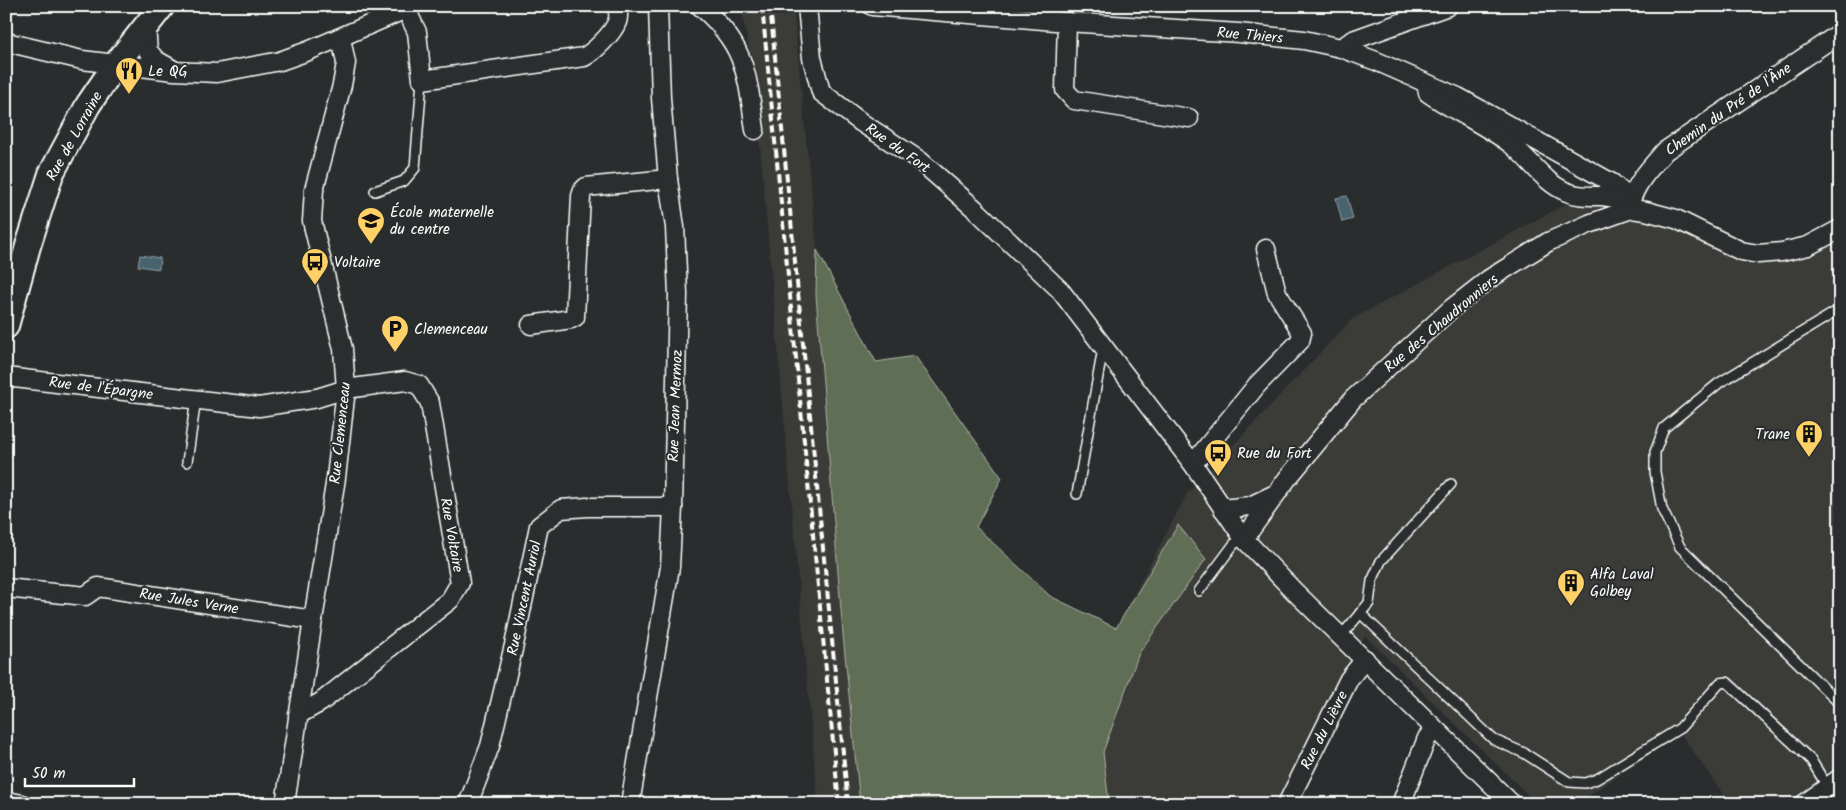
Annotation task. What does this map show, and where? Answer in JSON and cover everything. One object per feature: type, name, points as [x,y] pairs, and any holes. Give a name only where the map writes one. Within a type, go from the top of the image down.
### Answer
[{"type":"main road","name":"Rue de Lorraine","points":[[6,326],[28,246],[51,174],[88,105],[116,64],[162,6]]},
{"type":"street","points":[[6,42],[82,60],[217,74],[280,61],[341,38],[410,8],[417,32],[422,80],[584,57],[590,54],[614,29],[618,20],[617,6]]},
{"type":"street","name":"Rue Jean Mermoz","points":[[630,804],[670,567],[678,294],[674,227],[661,98],[658,6]]},
{"type":"street","points":[[700,6],[730,36],[741,55],[748,82],[755,130]]},
{"type":"street","name":"Rue du Fort","points":[[807,6],[812,58],[822,92],[862,123],[920,160],[1060,290],[1193,464],[1244,539],[1266,564],[1365,659],[1434,730],[1512,804]]},
{"type":"street","name":"Rue Thiers","points":[[872,6],[1067,22],[1239,33],[1304,40],[1341,48],[1426,82],[1465,100],[1612,183],[1631,204]]},
{"type":"street","points":[[1341,48],[1353,40],[1448,6]]},
{"type":"street","points":[[1067,22],[1064,90],[1074,100],[1189,118]]},
{"type":"street","points":[[146,26],[148,51],[156,60],[174,71]]},
{"type":"street","name":"Chemin du Pré de l'Âne","points":[[1631,204],[1639,183],[1665,151],[1840,33]]},
{"type":"street","name":"Rue Clemenceau","points":[[286,804],[298,715],[336,478],[346,389],[343,349],[312,221],[314,190],[346,63],[341,38]]},
{"type":"street","points":[[1426,82],[1428,93],[1512,144],[1526,156],[1542,175],[1564,191],[1576,196],[1602,196],[1631,204]]},
{"type":"street","points":[[531,325],[571,319],[575,316],[581,196],[583,190],[586,187],[668,178]]},
{"type":"street","name":"Rue des Chaudronniers","points":[[1244,539],[1353,399],[1489,279],[1548,242],[1631,204],[1676,219],[1741,251],[1758,254],[1782,252],[1808,246],[1840,229]]},
{"type":"street","points":[[1193,464],[1257,384],[1300,341],[1302,333],[1277,292],[1266,249]]},
{"type":"street","name":"Rue de l'Épargne","points":[[6,377],[259,407],[317,398],[346,389]]},
{"type":"street","name":"Rue Voltaire","points":[[298,715],[321,702],[450,600],[460,583],[430,403],[419,385],[405,381],[346,389]]},
{"type":"street","name":"Rue des Chaudronniers","points":[[1223,509],[1250,506],[1278,493]]},
{"type":"street","name":"Rue Vincent Auriol","points":[[468,804],[490,746],[539,526],[561,509],[587,507],[672,507]]},
{"type":"street","name":"Rue Jules Verne","points":[[6,588],[85,596],[98,587],[313,620]]},
{"type":"street","name":"Rue du Lièvre","points":[[1287,804],[1350,679],[1365,659]]},
{"type":"street","points":[[1401,804],[1427,738],[1434,730]]},
{"type":"street","points":[[1804,804],[1834,782]]},
{"type":"street","points":[[6,801],[22,804]]},
{"type":"lane","points":[[375,191],[404,181],[415,168],[422,80]]},
{"type":"lane","points":[[1840,309],[1719,383],[1681,413],[1664,428],[1655,452],[1655,472],[1662,509],[1680,547],[1840,704]]},
{"type":"lane","points":[[1077,494],[1104,348]]},
{"type":"lane","points":[[187,462],[196,400]]},
{"type":"lane","points":[[1341,636],[1369,603],[1372,580],[1382,561],[1451,484]]},
{"type":"lane","points":[[1199,591],[1234,544],[1244,539]]},
{"type":"lane","points":[[1360,613],[1494,740],[1524,753],[1569,782],[1585,783],[1597,779],[1680,728],[1720,683],[1727,682],[1834,782]]},
{"type":"shaded area","points":[[741,6],[793,6],[817,250],[816,295],[843,635],[860,804],[818,804],[754,78]]},
{"type":"shaded area","points":[[1590,191],[1755,265],[1840,217],[1840,787],[1809,804],[1730,804],[1681,734],[1576,804],[1537,804],[1365,636],[1281,804],[1023,804],[1187,494],[1352,319]]},
{"type":"green space","points":[[817,250],[876,362],[915,356],[1002,478],[976,527],[1050,596],[1116,628],[1178,525],[1206,559],[1139,653],[1103,752],[1109,804],[860,804],[843,635],[816,295]]},
{"type":"water","points":[[1347,196],[1353,219],[1342,222],[1336,198]]},
{"type":"water","points":[[140,255],[160,258],[159,269],[138,266]]},
{"type":"railway","points":[[762,6],[839,804]]},
{"type":"railway","points":[[770,6],[848,804]]},
{"type":"place","name":"Le QG","points":[[129,95]]},
{"type":"place","name":"École maternelle du centre","points":[[371,245]]},
{"type":"place","name":"Voltaire","points":[[315,286]]},
{"type":"place","name":"Clemenceau","points":[[395,353]]},
{"type":"place","name":"Trane","points":[[1809,458]]},
{"type":"place","name":"Rue du Fort","points":[[1218,477]]},
{"type":"place","name":"Alfa Laval Golbey","points":[[1571,607]]}]
